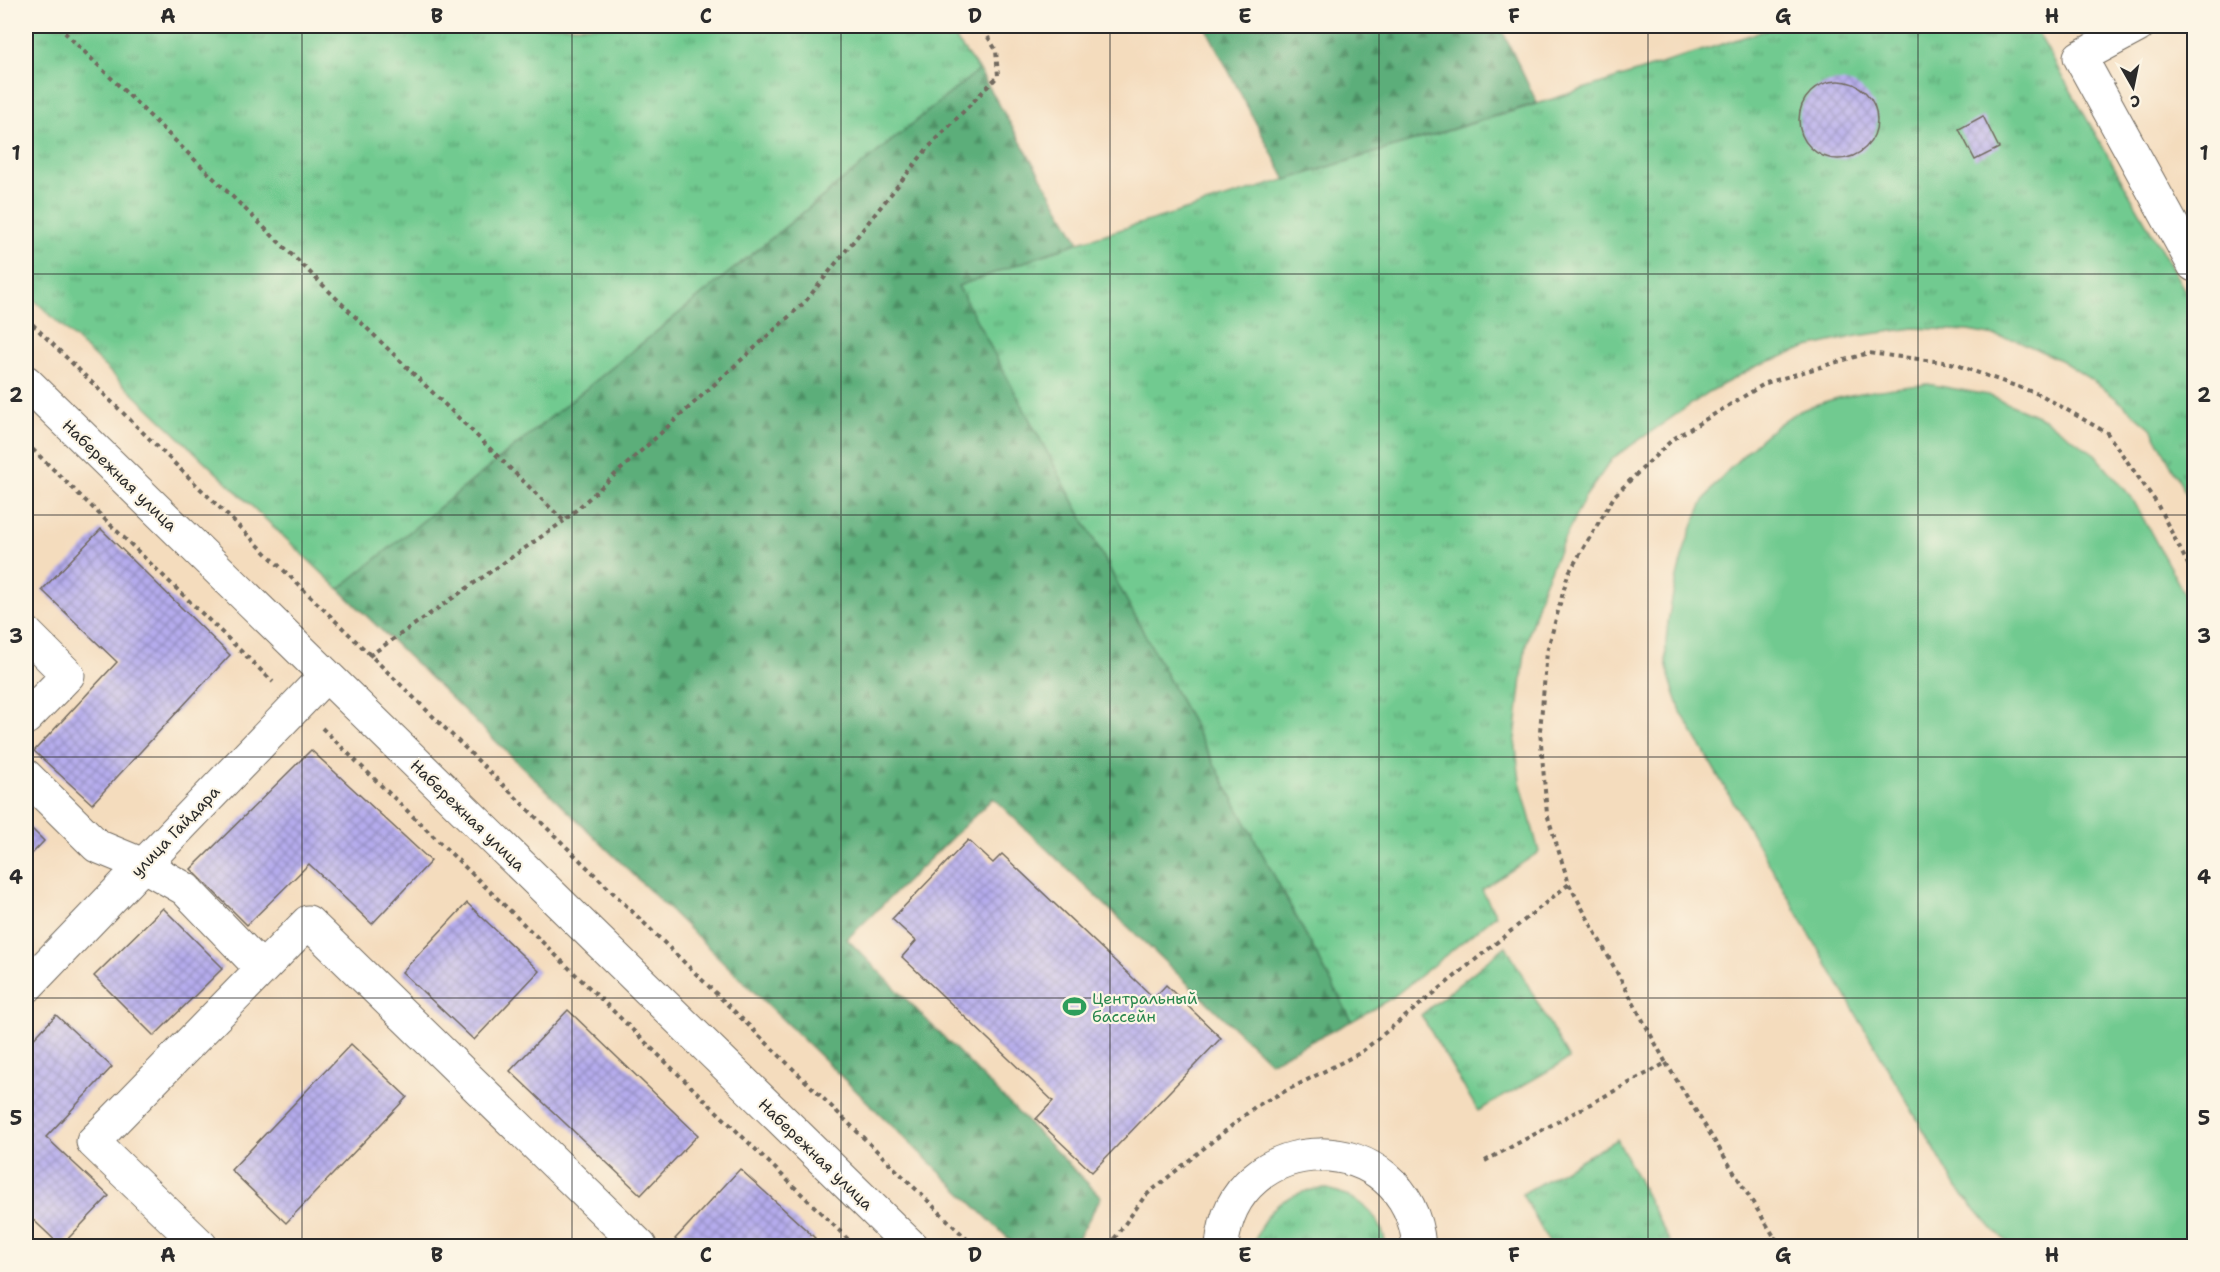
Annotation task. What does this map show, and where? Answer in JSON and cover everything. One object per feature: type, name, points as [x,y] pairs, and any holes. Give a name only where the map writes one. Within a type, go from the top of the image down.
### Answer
[{"type":"street","points":[[2138,26],[2080,57],[2194,265]]},
{"type":"street","name":"Набережная улица","points":[[26,382],[911,1246]]},
{"type":"street","points":[[26,633],[68,675],[26,718]]},
{"type":"street","name":"улица Гайдара","points":[[26,987],[325,676]]},
{"type":"street","points":[[26,776],[97,846],[142,865],[185,889],[261,968]]},
{"type":"street","points":[[201,1246],[93,1142],[308,922],[640,1246]]},
{"type":"street","points":[[1222,1246],[1224,1229],[1236,1199],[1258,1175],[1287,1159],[1318,1153],[1351,1158],[1381,1173],[1404,1197],[1418,1228],[1419,1246]]},
{"type":"path","points":[[58,26],[564,521]]},
{"type":"path","points":[[369,656],[564,521],[805,302],[926,150],[998,76],[996,50],[981,26]]},
{"type":"path","points":[[26,318],[974,1246]]},
{"type":"path","points":[[1784,1246],[1775,1238],[1666,1063],[1569,884],[1547,814],[1540,732],[1547,652],[1568,573],[1615,495],[1673,439],[1766,383],[1868,353],[1951,363],[2041,395],[2108,434],[2156,502],[2194,576]]},
{"type":"path","points":[[26,443],[855,1246]]},
{"type":"path","points":[[1109,1246],[1145,1196],[1256,1106],[1360,1053],[1569,884]]},
{"type":"path","points":[[1485,1161],[1666,1063]]},
{"type":"path","points":[[1749,1246],[1775,1238]]},
{"type":"green space","points":[[26,26],[946,26],[979,70],[339,589],[26,292]]},
{"type":"green space","points":[[1205,26],[1500,26],[1537,103],[1286,180]]},
{"type":"green space","points":[[1778,26],[2034,26],[2194,307],[2194,508],[2151,428],[2101,386],[2062,361],[2017,340],[1968,331],[1914,328],[1857,336],[1808,347],[1757,366],[1709,392],[1613,458],[1585,497],[1543,586],[1526,643],[1515,739],[1520,781],[1539,852],[1482,890],[1496,915],[1392,998],[1352,1021],[958,286],[1079,242],[1537,104]]},
{"type":"green space","points":[[979,70],[1079,242],[958,286],[1352,1021],[1270,1062],[993,798],[847,939],[1101,1197],[1074,1246],[1016,1246],[339,589]]},
{"type":"green space","points":[[1928,384],[1988,395],[2044,419],[2095,454],[2132,498],[2194,612],[2194,1246],[2013,1246],[1994,1231],[1957,1188],[1681,712],[1670,679],[1666,659],[1666,642],[1677,578],[1697,516],[1704,501],[1721,478],[1762,438],[1800,411],[1847,396]]},
{"type":"green space","points":[[1506,946],[1569,1059],[1478,1111],[1421,1015]]},
{"type":"green space","points":[[1617,1139],[1672,1246],[1551,1246],[1522,1194]]},
{"type":"green space","points":[[1324,1188],[1346,1195],[1365,1207],[1379,1224],[1386,1246],[1254,1246],[1263,1222],[1278,1205],[1298,1194]]},
{"type":"building","points":[[1838,81],[1853,84],[1866,92],[1874,105],[1877,120],[1874,135],[1866,148],[1853,156],[1838,159],[1823,156],[1810,148],[1802,135],[1799,120],[1802,105],[1810,92],[1823,84]]},
{"type":"building","points":[[1983,116],[1999,148],[1975,160],[1959,129]]},
{"type":"building","points":[[101,529],[230,655],[92,804],[34,751],[117,662],[42,590]]},
{"type":"building","points":[[311,750],[431,861],[372,924],[309,864],[247,925],[191,869]]},
{"type":"building","points":[[26,823],[44,841],[26,860]]},
{"type":"building","points":[[968,840],[993,863],[1002,854],[1154,998],[1166,985],[1221,1038],[1092,1172],[1036,1119],[1053,1101],[902,957],[916,941],[892,919]]},
{"type":"building","points":[[467,903],[539,971],[474,1040],[402,972]]},
{"type":"building","points":[[163,908],[223,968],[154,1036],[94,976]]},
{"type":"building","points":[[568,1010],[698,1135],[641,1195],[510,1071]]},
{"type":"building","points":[[56,1015],[112,1067],[46,1137],[109,1196],[61,1246],[26,1213],[26,1047]]},
{"type":"building","points":[[351,1044],[407,1097],[286,1223],[231,1170]]},
{"type":"building","points":[[740,1169],[815,1238],[807,1246],[682,1246],[675,1239]]},
{"type":"place","name":"Центральный бассейн","points":[[1074,1007]]}]
